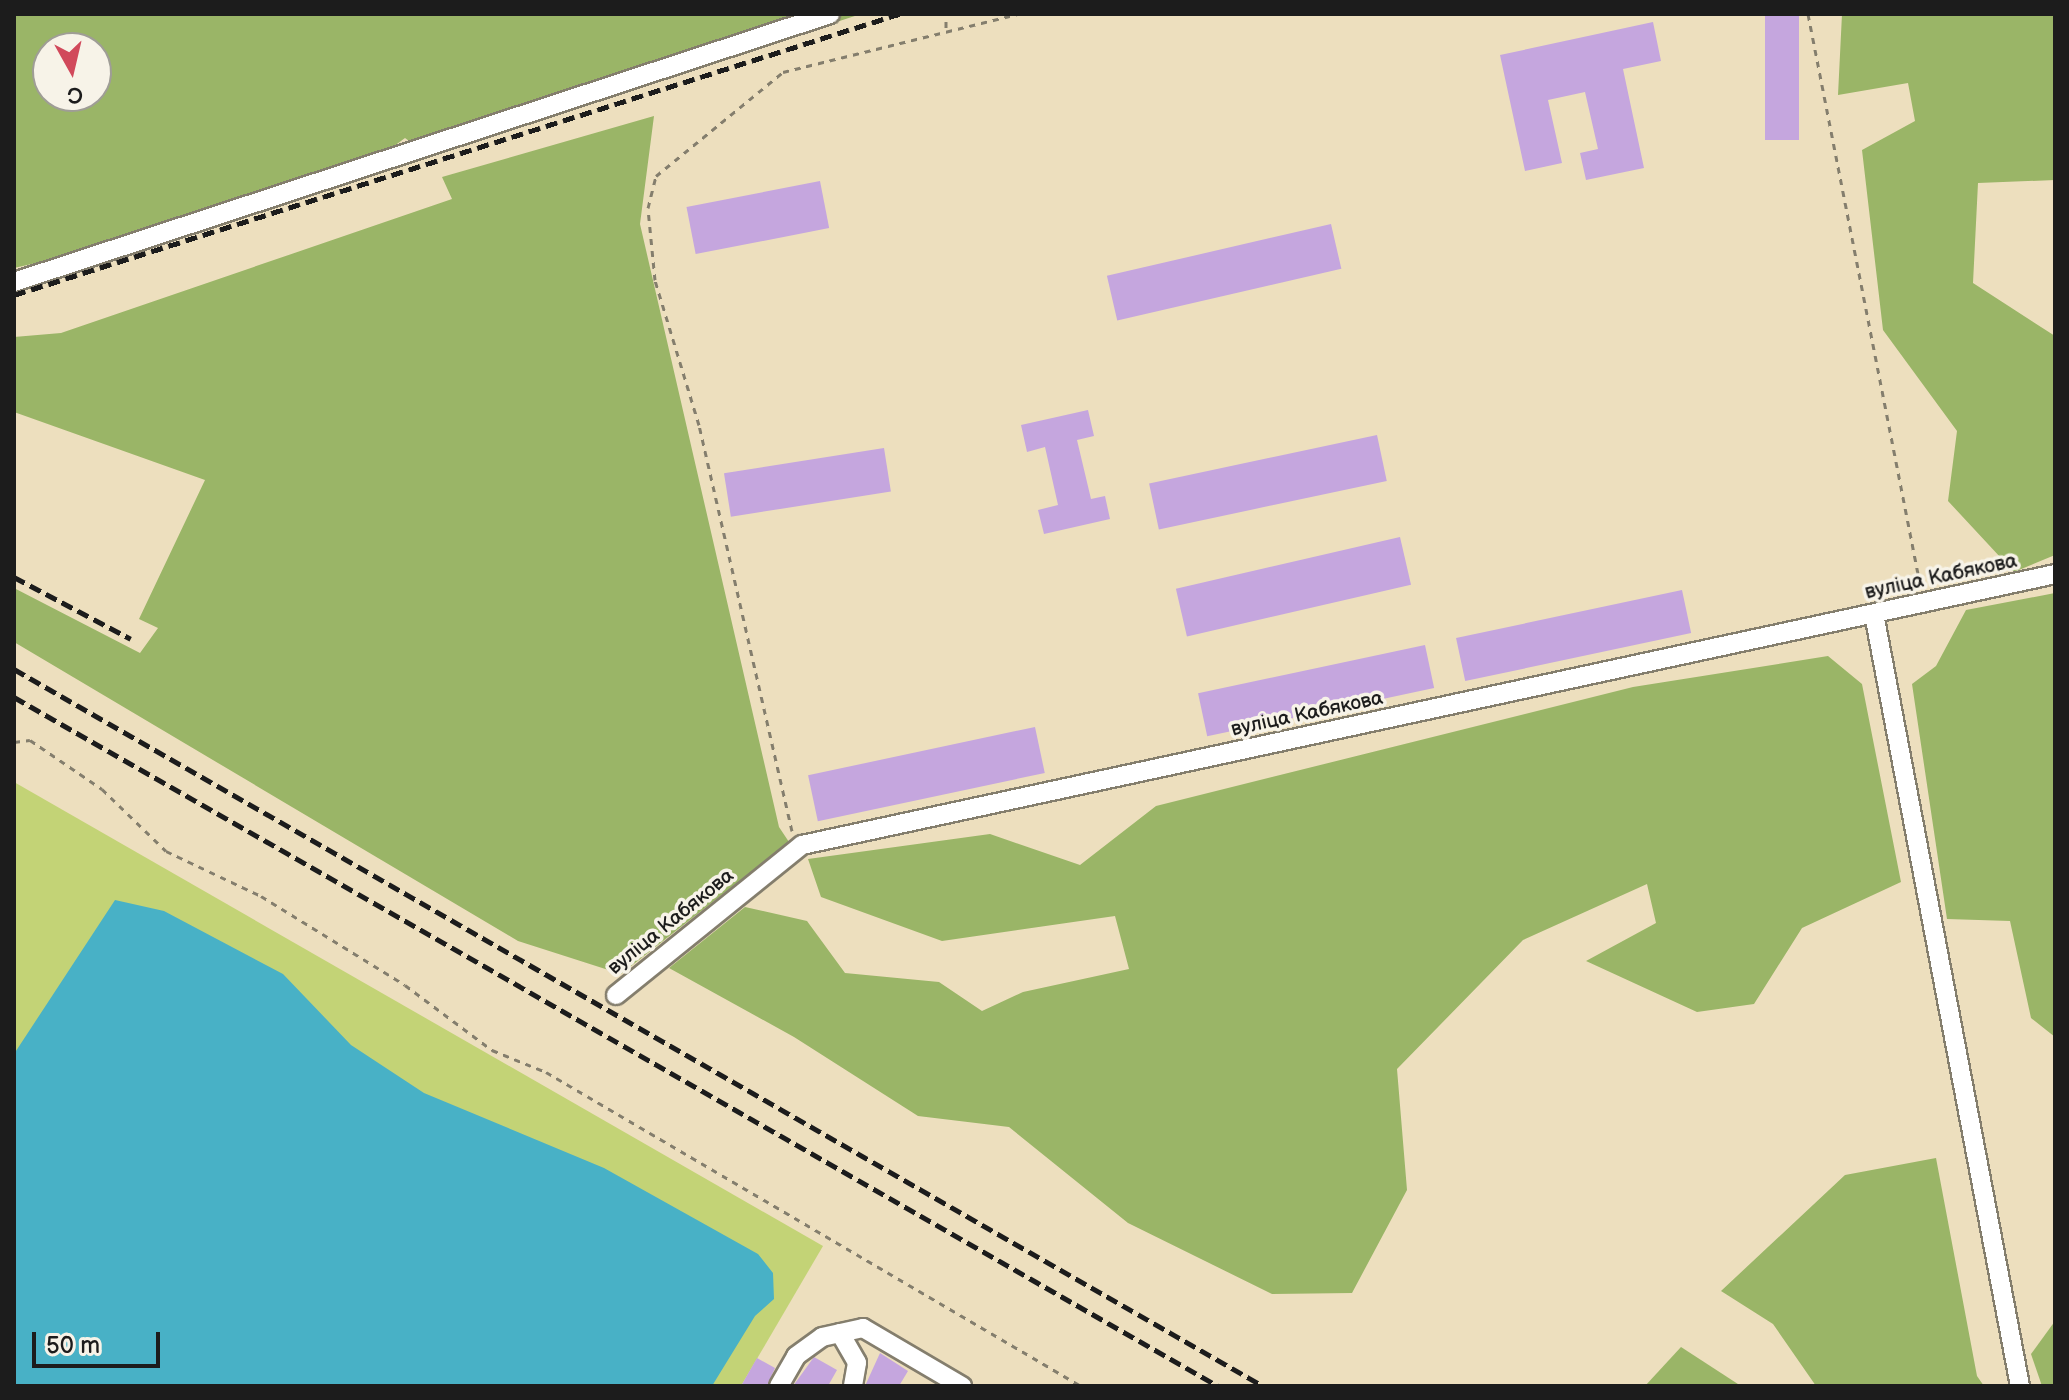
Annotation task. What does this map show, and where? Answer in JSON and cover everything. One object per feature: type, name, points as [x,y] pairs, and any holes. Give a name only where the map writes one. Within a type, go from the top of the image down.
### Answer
[{"type":"street","points":[[14,282],[830,14]]},
{"type":"street","name":"вуліца Кабякова","points":[[616,995],[802,845],[2055,574]]},
{"type":"street","points":[[1874,614],[2020,1386]]},
{"type":"street","points":[[779,1386],[796,1356],[822,1337],[863,1328],[962,1386]]},
{"type":"street","points":[[840,1333],[857,1363],[853,1386]]},
{"type":"street","points":[[924,1386],[930,1367]]},
{"type":"path","points":[[946,14],[946,28]]},
{"type":"path","points":[[802,845],[788,825],[699,425],[655,280],[648,208],[656,176],[783,72],[946,28],[1018,14]]},
{"type":"path","points":[[1808,14],[1924,604]]},
{"type":"path","points":[[14,742],[30,740],[102,789],[166,851],[261,896],[405,985],[492,1050],[546,1072],[1081,1386]]},
{"type":"green space","points":[[14,14],[861,14],[428,155],[405,138],[382,155],[94,250],[14,268]]},
{"type":"green space","points":[[1842,14],[2055,14],[2055,180],[1978,183],[1973,283],[2055,336],[2055,555],[2014,572],[1948,501],[1957,431],[1883,330],[1862,150],[1915,121],[1908,83],[1838,95]]},
{"type":"green space","points":[[654,116],[640,224],[779,827],[789,842],[621,974],[518,941],[14,642],[14,588],[140,653],[158,628],[139,619],[205,480],[14,412],[14,337],[61,333],[452,199],[442,177]]},
{"type":"green space","points":[[2055,593],[2055,1037],[2031,1018],[2010,921],[1947,919],[1912,684],[1936,666],[1966,610]]},
{"type":"green space","points":[[1828,656],[1862,684],[1901,882],[1802,928],[1754,1004],[1697,1012],[1586,961],[1656,923],[1647,884],[1523,940],[1397,1069],[1407,1190],[1352,1293],[1272,1294],[1128,1223],[1009,1127],[918,1116],[794,1037],[669,968],[745,907],[807,921],[845,973],[939,982],[982,1011],[1023,992],[1129,969],[1115,916],[942,941],[821,897],[808,859],[990,834],[1080,865],[1156,806],[1633,687]]},
{"type":"green space","points":[[14,782],[823,1246],[741,1386],[14,1386]]},
{"type":"green space","points":[[1936,1158],[1977,1376],[1984,1386],[1816,1386],[1773,1324],[1721,1291],[1845,1175]]},
{"type":"green space","points":[[2055,1321],[2055,1386],[2042,1386],[2031,1354]]},
{"type":"green space","points":[[1681,1347],[1741,1386],[1645,1386]]},
{"type":"water","points":[[115,900],[164,911],[283,974],[351,1045],[424,1093],[604,1168],[758,1254],[773,1273],[774,1299],[755,1316],[712,1386],[14,1386],[14,1054]]},
{"type":"building","points":[[1765,14],[1799,14],[1799,140],[1765,140]]},
{"type":"building","points":[[1653,22],[1661,61],[1623,69],[1644,168],[1586,180],[1580,153],[1598,149],[1585,92],[1548,100],[1562,163],[1525,171],[1500,55]]},
{"type":"building","points":[[820,181],[829,228],[696,254],[686,207]]},
{"type":"building","points":[[1331,224],[1341,269],[1117,321],[1107,276]]},
{"type":"building","points":[[1088,410],[1094,436],[1077,440],[1091,499],[1105,496],[1110,519],[1044,534],[1038,510],[1058,505],[1045,447],[1027,452],[1021,425]]},
{"type":"building","points":[[1377,435],[1387,481],[1159,529],[1149,483]]},
{"type":"building","points":[[884,448],[891,491],[731,517],[724,473]]},
{"type":"building","points":[[1400,537],[1411,585],[1187,636],[1176,589]]},
{"type":"building","points":[[1682,590],[1691,633],[1465,681],[1456,638]]},
{"type":"building","points":[[1425,645],[1434,688],[1207,736],[1198,693]]},
{"type":"building","points":[[1035,727],[1045,773],[818,821],[808,775]]},
{"type":"building","points":[[880,1353],[908,1371],[899,1386],[865,1386]]},
{"type":"building","points":[[814,1357],[837,1370],[828,1386],[793,1386]]},
{"type":"building","points":[[757,1358],[775,1368],[767,1386],[741,1386]]},
{"type":"railway","points":[[14,295],[899,14]]},
{"type":"railway","points":[[14,577],[131,639]]},
{"type":"railway","points":[[14,669],[1263,1386]]},
{"type":"railway","points":[[14,697],[1218,1386]]}]
